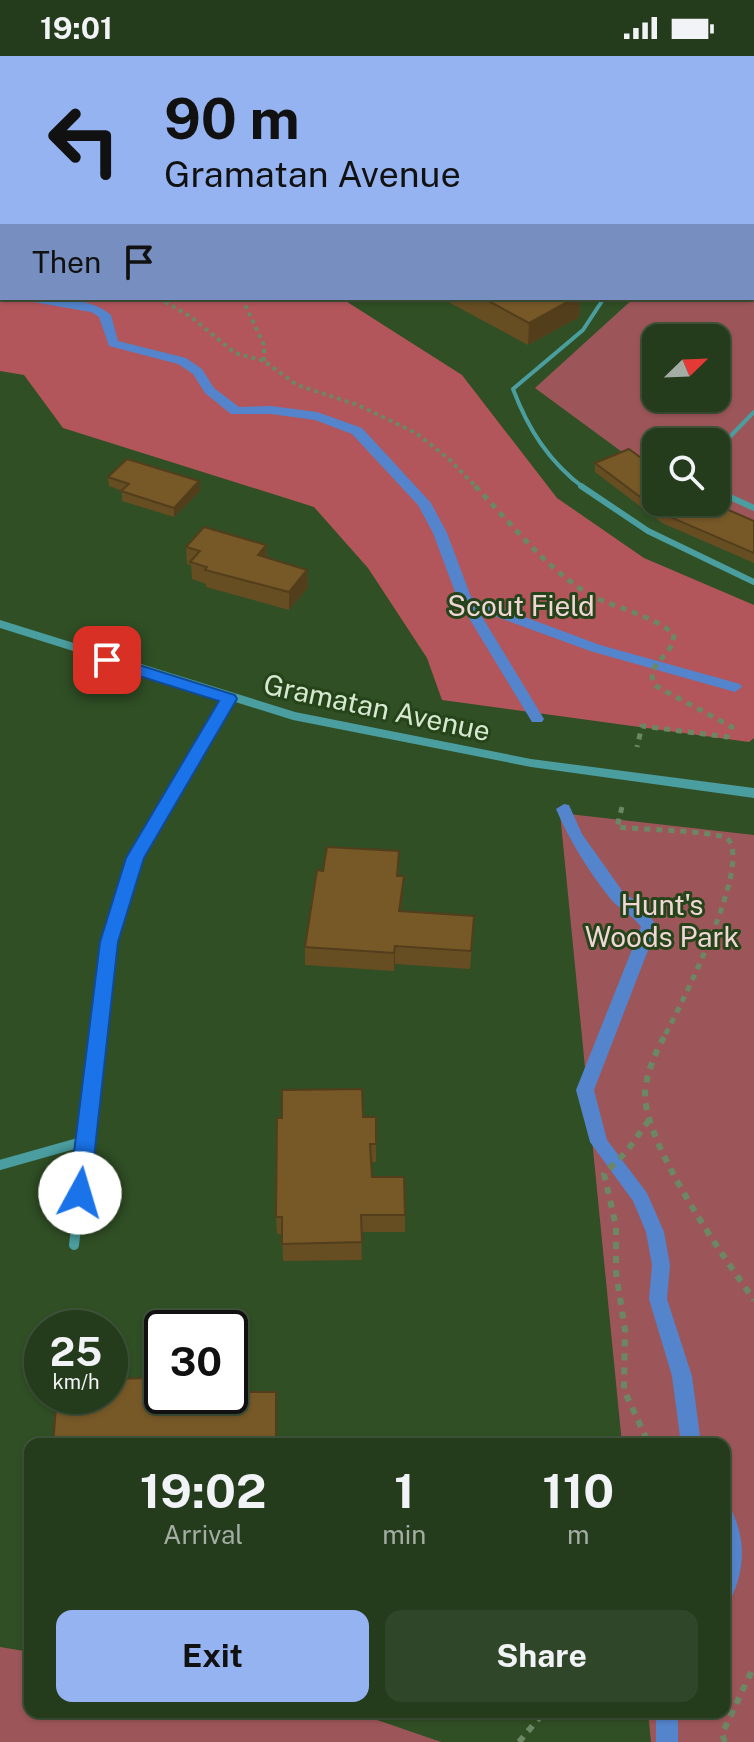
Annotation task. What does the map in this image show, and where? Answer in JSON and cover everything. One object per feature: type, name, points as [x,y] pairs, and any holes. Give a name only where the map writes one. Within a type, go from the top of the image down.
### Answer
[{"type":"street","name":"Gramatan Avenue","points":[[0,624],[229,699],[429,745],[754,793]]},
{"type":"street","points":[[74,1245],[109,942],[135,858],[229,699]]},
{"type":"street","points":[[0,1165],[85,1141]]},
{"type":"lane","points":[[603,300],[583,330],[513,389],[518,408],[544,446],[589,494],[656,539],[754,582]]},
{"type":"lane","points":[[730,437],[754,412]]},
{"type":"lane","points":[[730,497],[754,508]]},
{"type":"path","points":[[162,300],[190,316],[235,353],[264,361],[297,385],[358,405],[416,433],[449,459],[558,572],[587,593],[655,619],[674,634],[673,644],[661,655],[651,672],[654,685],[675,699],[719,717],[732,727],[727,737],[642,726],[638,743]]},
{"type":"path","points":[[243,300],[264,345],[264,361]]},
{"type":"path","points":[[621,814],[617,827],[728,838],[741,848]]},
{"type":"path","points":[[706,969],[671,1019],[653,1061],[644,1096],[649,1120],[725,1260],[754,1300]]},
{"type":"path","points":[[646,1438],[624,1390],[625,1330],[616,1272],[616,1226],[604,1174],[615,1159],[628,1150],[636,1131],[649,1120]]},
{"type":"path","points":[[730,1717],[754,1666]]},
{"type":"path","points":[[519,1742],[539,1718]]},
{"type":"path","points":[[725,1742],[722,1734],[730,1718]]},
{"type":"green space","name":"Scout Field","points":[[0,300],[344,300],[462,375],[557,498],[644,558],[754,605],[754,738],[749,742],[442,700],[427,658],[368,568],[314,507],[63,428],[24,375],[0,371]]},
{"type":"green space","points":[[632,300],[754,300],[754,529],[724,516],[730,516],[730,428],[642,428],[642,467],[535,388]]},
{"type":"green space","name":"Hunt's Woods Park","points":[[560,813],[754,835],[754,1742],[651,1742],[649,1718],[730,1718],[730,1438],[621,1438]]},
{"type":"green space","points":[[0,1647],[24,1651],[24,1718],[371,1718],[441,1742],[0,1742]]},
{"type":"building","points":[[487,300],[570,300],[529,323]]},
{"type":"building","points":[[629,449],[642,459],[642,498],[595,463]]},
{"type":"building","points":[[127,459],[199,481],[174,508],[121,491],[129,484],[108,477]]},
{"type":"building","points":[[730,511],[754,521],[754,553],[668,516],[730,516]]},
{"type":"building","points":[[204,527],[266,545],[258,555],[307,570],[289,592],[205,570],[207,567],[190,562],[200,551],[186,547]]},
{"type":"building","points":[[327,847],[399,851],[397,876],[404,876],[399,911],[474,916],[471,951],[395,946],[394,953],[305,947],[317,870],[323,871]]},
{"type":"building","points":[[362,1089],[363,1117],[376,1117],[376,1144],[370,1144],[372,1177],[404,1177],[405,1215],[361,1215],[362,1242],[282,1244],[282,1217],[276,1217],[277,1118],[282,1118],[282,1090]]},
{"type":"building","points":[[144,1378],[144,1414],[248,1414],[248,1392],[276,1392],[276,1438],[54,1438],[56,1414],[128,1414],[128,1379]]},
{"type":"waterway","points":[[44,300],[94,309],[105,315],[113,343],[182,361],[198,372],[209,390],[236,411],[271,410],[317,416],[357,431],[424,503],[440,533],[465,600]]},
{"type":"waterway","points":[[465,600],[595,648],[735,687]]},
{"type":"waterway","points":[[465,600],[537,719]]},
{"type":"waterway","points":[[564,809],[575,835],[617,896],[638,911],[649,927],[585,1090],[599,1142],[641,1198],[655,1232],[661,1265],[658,1299],[682,1376],[690,1438]]},
{"type":"waterway","points":[[730,1539],[734,1555],[730,1570]]},
{"type":"waterway","points":[[667,1718],[667,1742]]},
{"type":"route","points":[[80,1193],[109,942],[135,858],[229,699],[107,660]]}]
